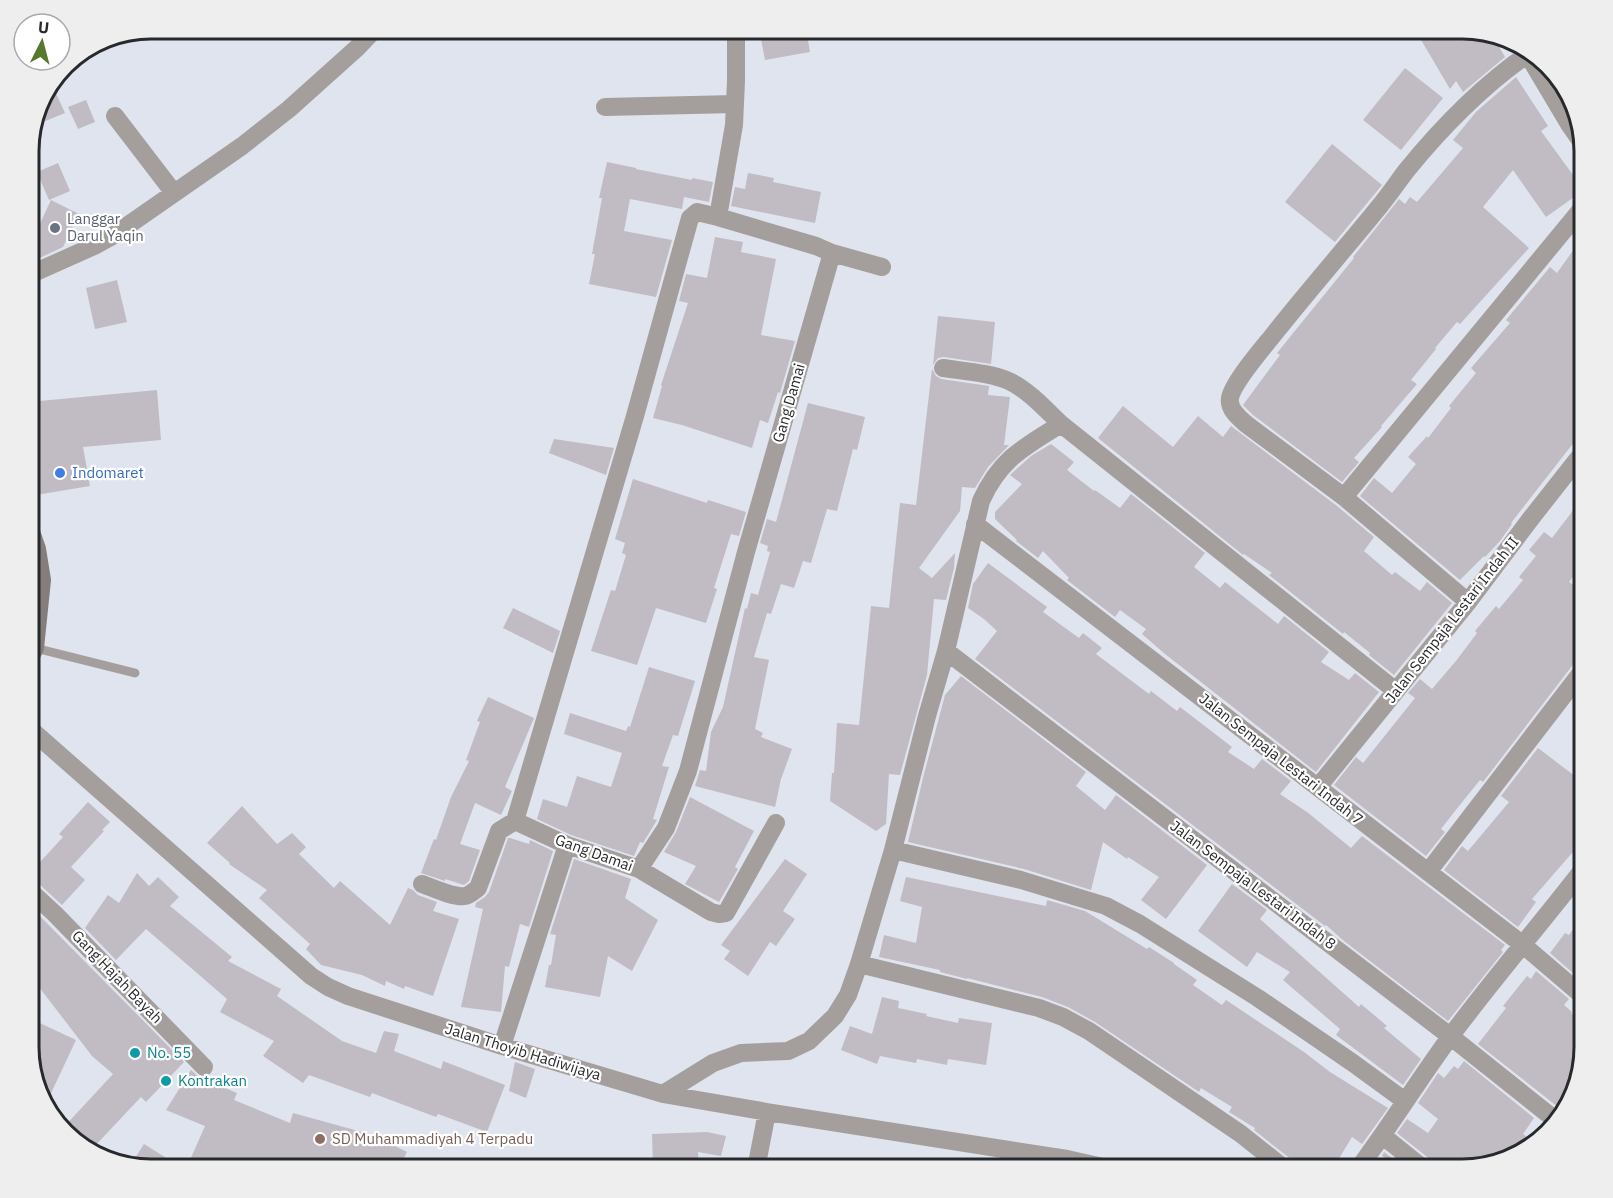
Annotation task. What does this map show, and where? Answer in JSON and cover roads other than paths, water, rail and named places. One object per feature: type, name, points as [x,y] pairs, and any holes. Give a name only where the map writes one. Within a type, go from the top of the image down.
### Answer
[{"type":"street","points":[[39,271],[94,246],[114,234],[242,146],[289,109],[365,39]]},
{"type":"street","points":[[718,217],[732,135],[736,39]]},
{"type":"street","points":[[1468,602],[1344,497],[1246,424],[1236,414],[1230,398],[1234,388],[1301,300],[1380,206],[1407,170],[1478,94],[1522,56]]},
{"type":"street","points":[[1536,67],[1571,127]]},
{"type":"street","points":[[604,107],[735,104]]},
{"type":"street","points":[[115,116],[174,193]]},
{"type":"street","points":[[423,884],[457,896],[473,893],[478,888],[499,831],[515,821],[635,416],[690,218],[697,213],[718,217],[882,267]]},
{"type":"street","points":[[1344,497],[1574,218]]},
{"type":"street","name":"Gang Damai","points":[[515,821],[567,845],[639,869],[666,828],[688,771],[750,540],[832,253]]},
{"type":"street","points":[[943,368],[1009,381],[1032,397],[1061,424],[1396,691]]},
{"type":"street","points":[[663,1094],[713,1063],[741,1053],[788,1051],[809,1041],[835,1017],[848,995],[859,964],[893,850],[946,651],[981,501],[999,469],[1020,449],[1061,424]]},
{"type":"street","name":"Jalan Sempaja Lestari Indah II","points":[[1318,787],[1468,602],[1574,464]]},
{"type":"street","name":"Jalan Sempaja Lestari Indah 7","points":[[975,524],[1522,944],[1574,988]]},
{"type":"street","points":[[39,561],[42,580],[39,602]]},
{"type":"street","name":"Jalan Sempaja Lestari Indah 8","points":[[946,651],[1450,1036],[1550,1116]]},
{"type":"street","points":[[1428,872],[1574,682]]},
{"type":"street","name":"Jalan Thoyib Hadiwijaya","points":[[39,737],[311,976],[348,996],[502,1046],[663,1094],[1067,1159]]},
{"type":"street","points":[[639,869],[711,912],[726,913],[776,824]]},
{"type":"street","points":[[502,1046],[567,845]]},
{"type":"street","points":[[893,850],[1021,880],[1106,906],[1140,924],[1258,998],[1404,1101]]},
{"type":"street","points":[[1366,1159],[1450,1036],[1574,881]]},
{"type":"street","name":"Gang Hajah Bayah","points":[[39,899],[204,1067]]},
{"type":"street","points":[[859,964],[1039,1008],[1063,1017],[1089,1031],[1241,1134],[1272,1159]]},
{"type":"street","points":[[758,1159],[766,1112]]},
{"type":"street","points":[[1383,1136],[1411,1159]]},
{"type":"lane","points":[[39,655],[135,673]]},
{"type":"place","name":"Langgar Darul Yaqin","points":[[55,228]]},
{"type":"place","name":"Indomaret","points":[[60,473]]},
{"type":"place","name":"No. 55","points":[[135,1053]]},
{"type":"place","name":"Kontrakan","points":[[166,1081]]},
{"type":"place","name":"SD Muhammadiyah 4 Terpadu","points":[[320,1139]]}]
